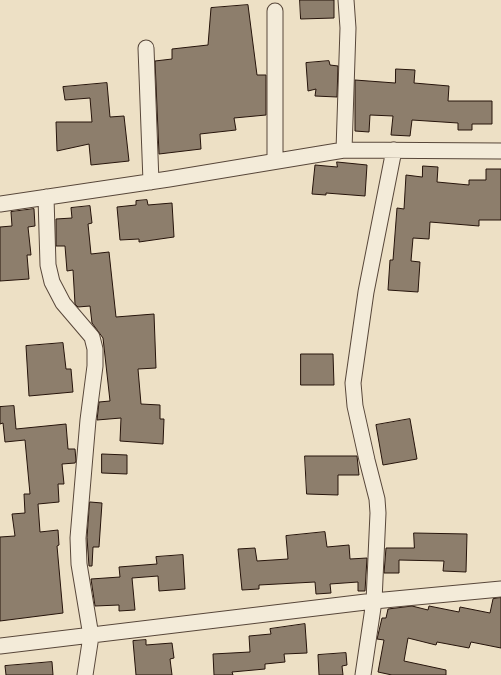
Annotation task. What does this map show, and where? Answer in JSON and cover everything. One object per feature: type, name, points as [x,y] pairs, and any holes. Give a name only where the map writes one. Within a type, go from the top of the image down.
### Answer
[{"type":"street","points":[[344,150],[348,28],[346,0]]},
{"type":"street","points":[[275,11],[276,160]]},
{"type":"street","points":[[146,48],[151,182]]},
{"type":"street","points":[[0,204],[151,182],[276,160],[344,150],[501,151]]},
{"type":"street","points":[[363,675],[374,601],[377,499],[366,460],[355,406],[353,383],[366,292],[394,150]]},
{"type":"street","points":[[46,197],[48,265],[52,282],[63,303],[92,337],[95,349],[95,366],[88,420],[78,538],[79,564],[91,636],[86,675]]},
{"type":"street","points":[[0,646],[374,601],[501,590]]},
{"type":"building","points":[[300,0],[334,0],[334,18],[301,19]]},
{"type":"building","points":[[248,5],[257,75],[266,75],[266,115],[234,118],[236,130],[200,134],[201,149],[159,154],[155,61],[172,59],[172,49],[208,45],[211,8]]},
{"type":"building","points":[[329,61],[330,65],[338,66],[337,97],[315,96],[316,89],[308,91],[306,63]]},
{"type":"building","points":[[396,69],[415,70],[414,83],[449,86],[448,101],[492,101],[492,124],[472,124],[472,130],[458,130],[458,123],[412,120],[410,136],[391,135],[393,116],[370,115],[369,132],[355,131],[355,80],[395,83]]},
{"type":"building","points":[[107,83],[110,117],[124,116],[129,161],[91,165],[89,144],[57,151],[56,122],[92,122],[90,98],[65,100],[63,87]]},
{"type":"building","points":[[337,162],[367,165],[365,196],[326,193],[326,195],[312,194],[315,165],[337,167]]},
{"type":"building","points":[[423,166],[438,167],[437,182],[469,185],[469,180],[486,180],[486,169],[501,169],[501,220],[479,220],[479,226],[430,222],[429,239],[413,238],[411,261],[420,262],[418,292],[388,290],[390,260],[393,260],[397,208],[404,209],[406,175],[422,177]]},
{"type":"building","points":[[147,200],[148,205],[172,203],[174,237],[139,242],[139,239],[120,240],[117,207],[136,205],[136,201]]},
{"type":"building","points":[[90,206],[92,223],[88,224],[91,254],[109,252],[116,317],[154,314],[156,368],[138,369],[141,404],[160,405],[160,419],[164,419],[163,444],[120,441],[121,418],[97,420],[99,402],[110,401],[103,338],[92,323],[90,306],[78,307],[75,304],[73,270],[67,271],[65,246],[56,246],[56,219],[72,218],[71,208]]},
{"type":"building","points":[[34,209],[35,226],[28,227],[31,255],[27,255],[29,279],[0,281],[0,227],[12,226],[11,212]]},
{"type":"building","points":[[63,343],[66,369],[71,369],[73,392],[29,396],[26,346]]},
{"type":"building","points":[[301,354],[333,354],[334,385],[301,385]]},
{"type":"building","points":[[14,406],[16,429],[66,424],[68,449],[75,449],[76,461],[75,463],[62,464],[64,484],[58,484],[59,502],[38,504],[40,532],[58,530],[59,545],[57,546],[63,613],[0,621],[0,537],[15,536],[12,514],[25,513],[24,494],[30,494],[25,440],[5,442],[3,423],[0,424],[0,407]]},
{"type":"building","points":[[410,419],[417,459],[383,465],[376,425]]},
{"type":"building","points":[[102,454],[127,455],[127,474],[102,473]]},
{"type":"building","points":[[305,456],[357,456],[359,475],[338,475],[338,495],[307,494]]},
{"type":"building","points":[[90,502],[102,503],[99,547],[93,547],[92,566],[89,566],[87,538]]},
{"type":"building","points":[[325,532],[327,547],[349,545],[350,559],[367,558],[365,591],[358,591],[358,582],[330,584],[331,593],[316,594],[315,582],[259,585],[259,589],[242,590],[238,549],[255,548],[257,561],[288,559],[286,536]]},
{"type":"building","points":[[414,533],[467,534],[466,572],[443,571],[444,561],[399,560],[399,573],[384,573],[386,548],[414,548]]},
{"type":"building","points":[[183,555],[185,589],[159,591],[158,576],[132,578],[135,610],[119,611],[119,605],[95,606],[91,579],[120,577],[119,567],[157,564],[156,557]]},
{"type":"building","points":[[501,598],[501,648],[471,642],[469,648],[437,642],[436,645],[408,638],[404,661],[446,670],[446,675],[392,675],[378,672],[384,640],[377,639],[382,618],[386,618],[388,609],[412,606],[428,610],[429,606],[459,612],[460,607],[490,613],[493,599]]},
{"type":"building","points":[[305,624],[307,653],[284,654],[285,662],[265,664],[265,669],[232,672],[233,675],[214,675],[213,654],[250,652],[249,636],[271,634],[270,629]]},
{"type":"building","points":[[146,640],[146,645],[172,643],[174,658],[170,659],[172,675],[136,675],[133,641]]},
{"type":"building","points":[[346,653],[347,665],[342,666],[343,675],[319,675],[318,655]]},
{"type":"building","points":[[52,662],[53,675],[6,675],[5,666]]}]
